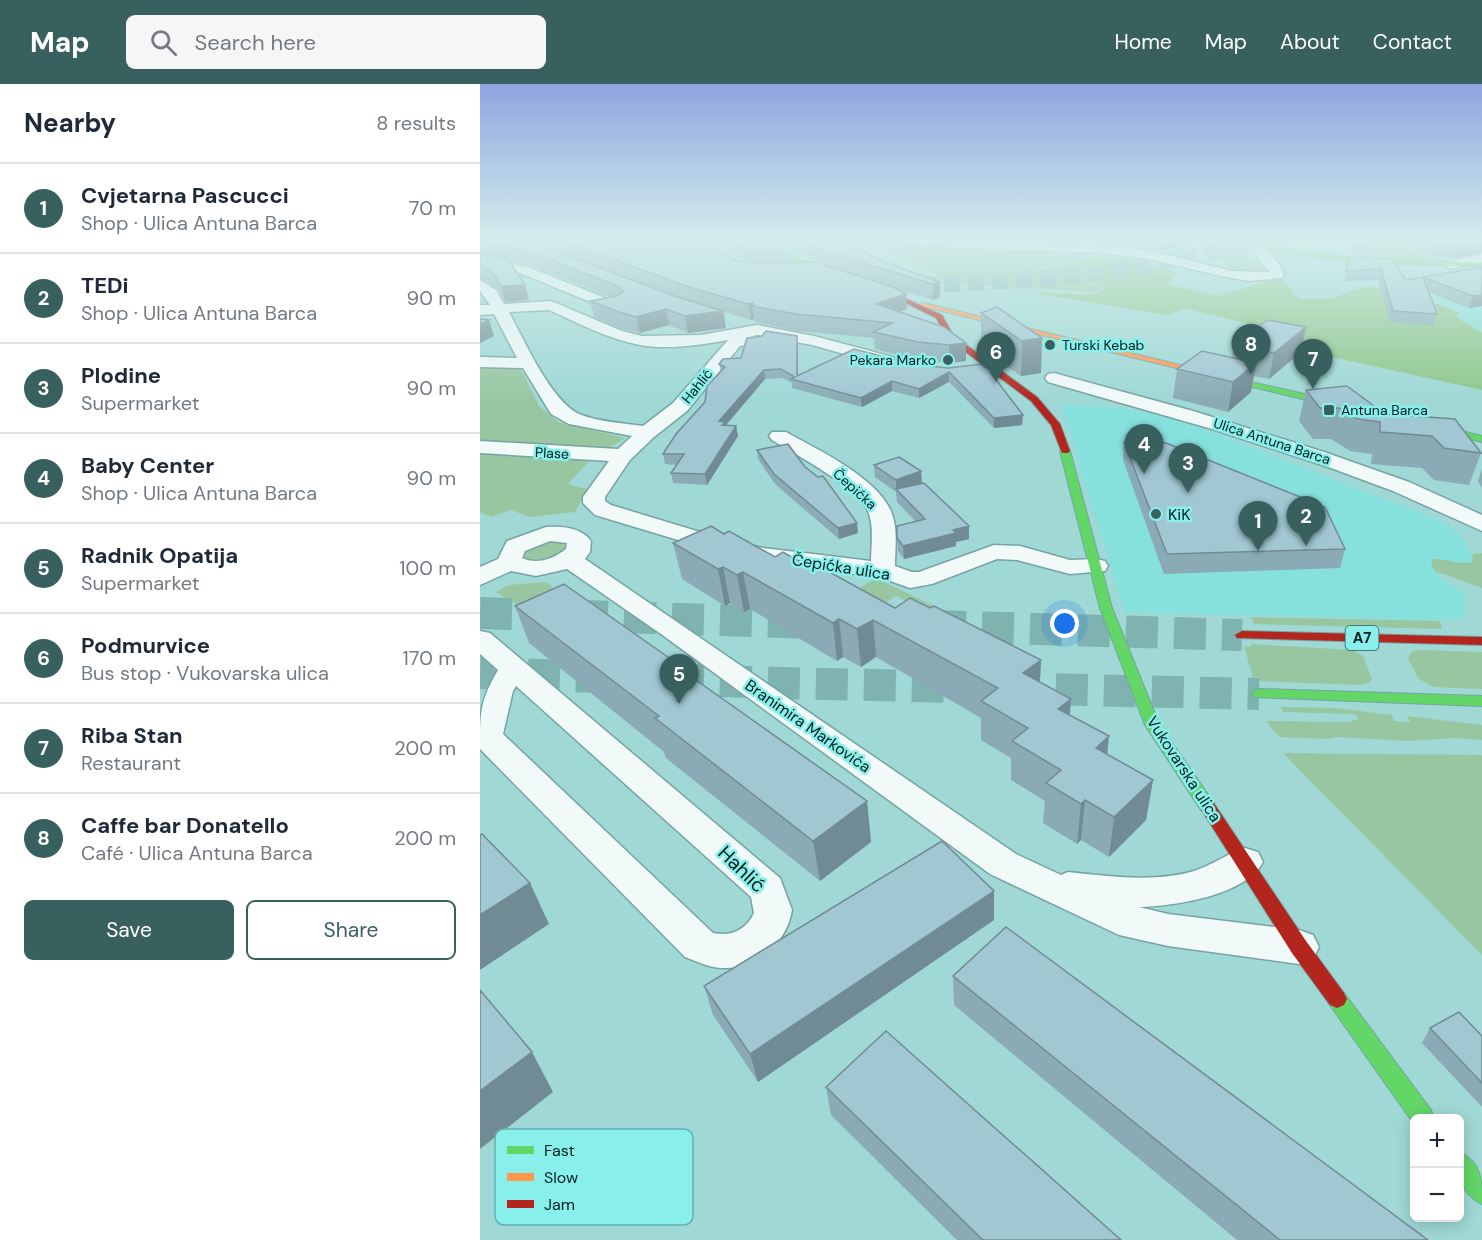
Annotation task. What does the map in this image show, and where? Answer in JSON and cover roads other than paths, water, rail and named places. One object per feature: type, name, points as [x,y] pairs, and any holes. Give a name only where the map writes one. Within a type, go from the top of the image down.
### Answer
[{"type":"main road","name":"Vukovarska ulica","points":[[973,332],[950,336],[939,317],[897,297],[973,332],[990,365],[1034,399],[1055,424],[1106,608],[1152,724],[1299,947],[1419,1114]]},
{"type":"main road","points":[[946,329],[957,323],[973,332],[1009,327],[1367,411]]},
{"type":"main road","points":[[1412,422],[1482,439]]},
{"type":"main road","name":"A7","points":[[1242,635],[1482,641]]},
{"type":"main road","points":[[1259,694],[1482,701]]},
{"type":"main road","points":[[1463,1168],[1482,1192]]},
{"type":"street","points":[[490,292],[489,309],[558,410],[593,424],[647,433]]},
{"type":"street","points":[[578,292],[615,307]]},
{"type":"street","points":[[489,309],[551,305],[616,334],[642,341],[701,340],[757,334],[814,341],[907,365]]},
{"type":"street","points":[[723,320],[757,334]]},
{"type":"street","name":"Hahlić","points":[[594,496],[623,456],[680,407],[735,342],[757,334]]},
{"type":"street","points":[[480,362],[528,363]]},
{"type":"street","points":[[960,369],[990,365]]},
{"type":"street","name":"Ulica Antuna Barca","points":[[1054,378],[1223,425],[1387,480],[1434,499],[1482,524]]},
{"type":"street","name":"Čepićka","points":[[779,436],[849,480],[876,503],[881,514],[883,570]]},
{"type":"street","name":"Plase","points":[[480,447],[623,456]]},
{"type":"street","name":"Čepićka ulica","points":[[594,496],[594,503],[603,510],[718,545],[763,555],[883,570],[917,580],[981,555],[1005,552],[1020,553],[1060,565],[1096,567]]},
{"type":"street","name":"Branimira Markovića","points":[[480,577],[511,562],[517,566],[536,568],[558,564],[569,559],[671,628],[1003,864],[1119,919],[1168,930],[1299,947]]},
{"type":"street","name":"Hahlić","points":[[480,639],[767,889],[773,908],[769,922],[760,936],[746,947],[729,952],[713,952],[699,945],[484,733]]},
{"type":"street","points":[[484,733],[498,691],[514,668]]},
{"type":"street","name":"Branimira Markovića","points":[[1051,886],[1137,894],[1171,892],[1222,876],[1245,862]]},
{"type":"tunnel","points":[[480,613],[817,623]]},
{"type":"tunnel","points":[[934,626],[1242,635]]},
{"type":"tunnel","points":[[480,673],[783,683],[1259,694]]},
{"type":"place","name":"Turski Kebab","points":[[1050,345]]},
{"type":"place","name":"Pekara Marko","points":[[948,360]]},
{"type":"place","name":"Caffe bar Donatello","points":[[1251,374]]},
{"type":"place","name":"Podmurvice","points":[[996,382]]},
{"type":"place","name":"Riba Stan","points":[[1313,389]]},
{"type":"place","name":"Antuna Barca","points":[[1329,410]]},
{"type":"place","name":"Baby Center","points":[[1144,474]]},
{"type":"place","name":"Plodine","points":[[1188,493]]},
{"type":"place","name":"KiK","points":[[1156,514]]},
{"type":"place","name":"TEDi","points":[[1306,546]]},
{"type":"place","name":"Cvjetarna Pascucci","points":[[1258,551]]},
{"type":"place","name":"Radnik Opatija","points":[[679,704]]}]
